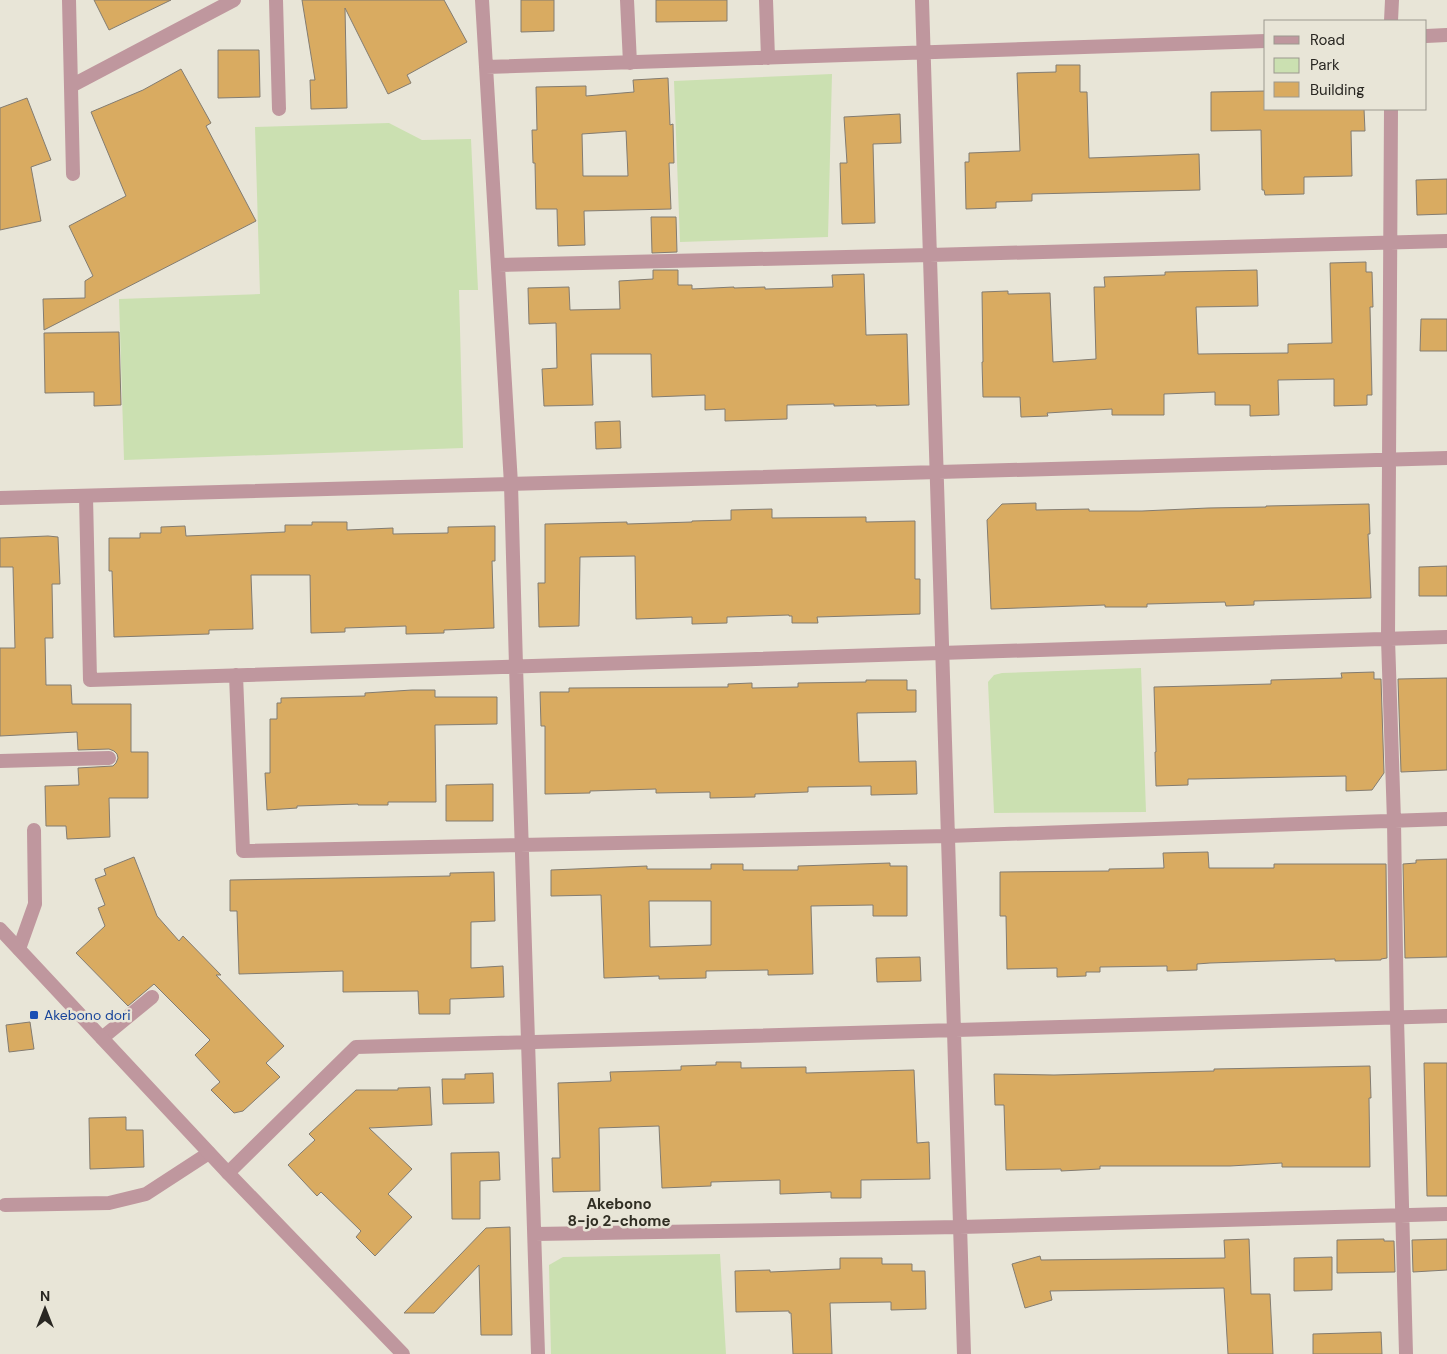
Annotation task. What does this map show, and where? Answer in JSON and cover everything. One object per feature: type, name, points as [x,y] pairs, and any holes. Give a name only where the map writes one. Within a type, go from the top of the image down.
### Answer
[{"type":"street","points":[[68,0],[73,174]]},
{"type":"street","points":[[71,86],[234,0]]},
{"type":"street","points":[[276,0],[278,109]]},
{"type":"street","points":[[482,0],[511,484],[538,1354]]},
{"type":"street","points":[[627,0],[630,63]]},
{"type":"street","points":[[766,0],[768,58]]},
{"type":"street","points":[[922,0],[964,1354]]},
{"type":"street","points":[[1391,20],[1392,0]]},
{"type":"street","points":[[1427,36],[1447,35]]},
{"type":"street","points":[[486,67],[924,54],[1264,41]]},
{"type":"street","points":[[1391,110],[1388,639],[1406,1354]]},
{"type":"street","points":[[498,265],[1447,241]]},
{"type":"street","points":[[0,498],[1447,458]]},
{"type":"street","points":[[86,496],[90,680],[1447,637]]},
{"type":"street","points":[[236,675],[243,851],[948,836],[1447,819]]},
{"type":"street","points":[[0,760],[109,758]]},
{"type":"street","points":[[19,949],[35,904],[34,830]]},
{"type":"street","points":[[0,929],[209,1153],[403,1354]]},
{"type":"street","points":[[102,1038],[152,997]]},
{"type":"street","points":[[228,1173],[356,1047],[1447,1016]]},
{"type":"street","points":[[5,1205],[109,1203],[146,1194],[209,1153]]},
{"type":"street","points":[[534,1234],[960,1227],[1447,1214]]},
{"type":"green space","points":[[832,74],[828,237],[680,242],[674,81]]},
{"type":"green space","points":[[389,123],[422,140],[471,139],[478,290],[459,290],[463,448],[124,460],[119,299],[260,294],[255,127]]},
{"type":"green space","points":[[1141,668],[1146,812],[994,813],[988,682],[994,675],[1002,673]]},
{"type":"green space","points":[[720,1254],[726,1354],[551,1354],[549,1265],[563,1257]]},
{"type":"building","points":[[94,0],[171,0],[109,30]]},
{"type":"building","points":[[302,0],[444,0],[467,42],[407,75],[411,83],[388,94],[345,8],[347,108],[311,109],[310,80],[315,80]]},
{"type":"building","points":[[521,0],[554,0],[554,31],[521,32]]},
{"type":"building","points":[[656,0],[727,0],[727,21],[656,22]]},
{"type":"building","points":[[218,50],[259,50],[260,97],[218,98]]},
{"type":"building","points":[[1056,65],[1080,65],[1080,92],[1087,92],[1089,158],[1199,154],[1200,190],[1032,194],[1032,201],[996,202],[996,208],[966,209],[965,162],[969,162],[969,153],[1020,151],[1017,73],[1056,72]]},
{"type":"building","points":[[181,69],[211,123],[206,126],[256,221],[44,330],[43,299],[85,298],[85,281],[93,276],[69,226],[126,196],[91,112],[143,90]]},
{"type":"building","points":[[668,78],[670,125],[673,124],[674,163],[669,163],[671,209],[584,211],[585,245],[558,246],[557,209],[536,209],[532,130],[537,130],[536,87],[586,86],[586,96],[634,92],[633,80]],"holes":[[[626,131],[628,176],[583,176],[582,134]]]},
{"type":"building","points":[[1264,91],[1264,110],[1364,110],[1365,131],[1351,131],[1352,176],[1304,177],[1304,194],[1265,195],[1264,190],[1262,190],[1261,130],[1211,131],[1211,92]]},
{"type":"building","points":[[27,98],[51,160],[31,167],[41,221],[0,230],[0,108]]},
{"type":"building","points":[[900,114],[901,143],[873,144],[875,223],[842,224],[840,163],[847,163],[844,117]]},
{"type":"building","points":[[1447,179],[1447,214],[1417,215],[1416,180]]},
{"type":"building","points":[[651,217],[676,217],[677,252],[652,253]]},
{"type":"building","points":[[1366,262],[1366,272],[1372,272],[1373,307],[1370,307],[1372,395],[1367,395],[1367,405],[1334,406],[1334,379],[1278,380],[1279,415],[1250,416],[1250,405],[1215,405],[1215,392],[1164,394],[1164,415],[1112,415],[1112,409],[1047,413],[1048,416],[1021,417],[1020,397],[983,397],[982,292],[1008,291],[1008,294],[1050,293],[1053,362],[1096,359],[1094,287],[1105,287],[1104,277],[1165,275],[1165,272],[1257,270],[1258,306],[1196,307],[1198,354],[1288,353],[1288,344],[1332,343],[1330,263]]},
{"type":"building","points":[[653,270],[678,270],[678,285],[692,285],[692,289],[833,287],[832,275],[864,274],[866,335],[907,334],[909,405],[787,405],[787,419],[725,421],[725,409],[705,410],[705,395],[652,397],[651,354],[591,354],[593,405],[544,406],[542,369],[557,368],[556,323],[529,324],[528,288],[569,287],[570,310],[620,309],[619,281],[653,279]]},
{"type":"building","points":[[1421,319],[1447,319],[1447,351],[1420,351]]},
{"type":"building","points":[[119,332],[121,405],[94,406],[94,392],[45,393],[44,333]]},
{"type":"building","points":[[620,421],[621,448],[596,449],[595,422]]},
{"type":"building","points":[[1036,503],[1036,510],[1089,509],[1089,511],[1369,504],[1370,534],[1368,534],[1371,598],[1254,601],[1254,605],[1226,606],[1225,602],[1147,604],[1147,607],[1105,607],[1105,605],[991,609],[987,520],[1002,504]]},
{"type":"building","points":[[772,509],[772,518],[866,517],[866,522],[915,521],[915,579],[920,579],[920,614],[817,617],[818,623],[792,623],[792,616],[789,615],[727,617],[727,623],[692,624],[692,617],[636,619],[635,556],[580,557],[579,626],[539,627],[538,583],[545,583],[545,524],[627,522],[627,524],[731,520],[731,510]]},
{"type":"building","points":[[312,522],[347,522],[347,530],[393,528],[393,534],[448,533],[448,527],[495,526],[495,561],[492,561],[494,628],[444,630],[444,633],[406,634],[406,626],[345,628],[345,632],[311,633],[310,575],[251,575],[253,629],[209,630],[209,634],[114,637],[112,571],[109,571],[109,538],[140,538],[140,533],[161,533],[161,527],[185,526],[186,536],[285,532],[285,525],[312,525]]},
{"type":"building","points":[[58,537],[60,584],[52,584],[53,638],[45,638],[46,685],[71,685],[72,704],[131,704],[131,752],[148,752],[148,798],[109,798],[110,837],[67,839],[66,826],[46,826],[45,786],[79,785],[78,768],[113,766],[118,758],[114,751],[109,749],[78,750],[77,732],[0,736],[0,648],[15,648],[13,567],[0,567],[0,538]]},
{"type":"building","points":[[1447,566],[1447,596],[1419,596],[1419,567]]},
{"type":"building","points":[[1374,672],[1374,679],[1381,679],[1384,773],[1372,790],[1346,791],[1346,776],[1188,779],[1188,785],[1156,786],[1154,687],[1271,684],[1271,680],[1342,678],[1341,673]]},
{"type":"building","points":[[1447,678],[1447,770],[1401,772],[1398,679]]},
{"type":"building","points":[[866,680],[907,680],[907,690],[916,690],[916,712],[857,713],[859,762],[916,761],[917,794],[871,795],[871,786],[808,787],[808,792],[755,794],[755,797],[710,798],[710,792],[656,793],[656,789],[545,794],[545,726],[541,726],[540,692],[569,692],[569,688],[728,687],[728,684],[752,683],[752,688],[798,687],[798,683],[866,682]]},
{"type":"building","points":[[435,690],[435,697],[497,697],[497,724],[435,725],[436,802],[388,802],[388,805],[297,806],[297,808],[267,810],[265,773],[270,773],[270,719],[277,719],[277,703],[281,703],[281,698],[365,696],[365,693]]},
{"type":"building","points":[[493,784],[493,821],[446,821],[446,785]]},
{"type":"building","points":[[1208,852],[1209,868],[1274,868],[1274,864],[1386,864],[1387,958],[1381,960],[1335,961],[1335,959],[1210,963],[1197,964],[1197,970],[1167,971],[1167,966],[1100,967],[1100,972],[1086,972],[1086,976],[1057,977],[1057,968],[1007,969],[1006,916],[1000,916],[1000,872],[1109,871],[1109,869],[1164,868],[1163,853]]},
{"type":"building","points":[[134,857],[157,916],[179,941],[183,936],[221,975],[216,975],[284,1046],[266,1063],[280,1077],[243,1111],[234,1113],[211,1090],[220,1082],[195,1055],[210,1040],[154,984],[128,1006],[76,953],[105,926],[98,908],[105,905],[95,879],[106,875],[104,869]]},
{"type":"building","points":[[1447,859],[1447,957],[1405,958],[1403,864],[1416,863],[1416,860]]},
{"type":"building","points":[[890,863],[890,866],[907,866],[907,916],[873,916],[873,905],[811,906],[813,974],[768,975],[768,970],[706,971],[706,978],[659,979],[659,976],[604,978],[601,895],[551,896],[551,870],[647,866],[647,869],[711,869],[711,864],[743,864],[743,870],[798,870],[798,866]],"holes":[[[649,901],[711,901],[711,945],[650,947]]]},
{"type":"building","points":[[494,872],[495,921],[471,922],[471,968],[503,966],[504,997],[450,999],[450,1014],[419,1014],[418,991],[343,992],[343,971],[239,974],[237,911],[230,911],[230,880],[450,876],[450,873]]},
{"type":"building","points":[[920,957],[921,981],[877,982],[876,958]]},
{"type":"building","points":[[30,1022],[34,1049],[9,1052],[6,1025]]},
{"type":"building","points":[[716,1062],[741,1062],[741,1068],[806,1067],[806,1073],[914,1070],[917,1143],[929,1142],[930,1179],[861,1180],[861,1198],[831,1198],[831,1192],[780,1194],[780,1180],[711,1182],[711,1186],[662,1188],[659,1126],[599,1128],[600,1191],[553,1192],[552,1158],[560,1158],[558,1083],[611,1081],[610,1072],[681,1070],[681,1066],[716,1065]]},
{"type":"building","points":[[1424,1063],[1447,1063],[1447,1196],[1427,1196]]},
{"type":"building","points":[[1370,1066],[1370,1167],[1282,1167],[1282,1163],[1230,1166],[1100,1166],[1100,1169],[1061,1171],[1061,1169],[1006,1170],[1004,1105],[995,1105],[994,1074],[1054,1075]]},
{"type":"building","points":[[493,1073],[494,1103],[443,1104],[442,1079],[465,1079],[465,1074]]},
{"type":"building","points":[[430,1087],[432,1125],[369,1128],[412,1169],[388,1194],[412,1217],[375,1256],[356,1237],[361,1231],[321,1192],[317,1196],[288,1165],[315,1140],[309,1134],[356,1090],[398,1090],[398,1088]]},
{"type":"building","points":[[126,1117],[126,1130],[143,1130],[144,1167],[90,1169],[89,1118]]},
{"type":"building","points":[[499,1152],[500,1180],[480,1181],[480,1219],[452,1219],[451,1153]]},
{"type":"building","points":[[510,1227],[512,1335],[481,1335],[479,1265],[434,1313],[404,1313],[486,1228]]},
{"type":"building","points":[[1249,1239],[1251,1294],[1270,1294],[1273,1354],[1228,1354],[1224,1288],[1050,1291],[1052,1300],[1025,1308],[1012,1264],[1040,1256],[1041,1260],[1225,1258],[1224,1240]]},
{"type":"building","points":[[1384,1239],[1384,1241],[1394,1241],[1395,1272],[1337,1273],[1337,1240]]},
{"type":"building","points":[[1447,1239],[1447,1270],[1413,1272],[1412,1240]]},
{"type":"building","points":[[1332,1257],[1332,1290],[1294,1291],[1294,1258]]},
{"type":"building","points":[[840,1258],[882,1258],[882,1264],[912,1264],[912,1271],[925,1271],[926,1309],[891,1310],[891,1302],[830,1303],[832,1354],[793,1354],[791,1313],[789,1311],[736,1312],[735,1271],[770,1270],[770,1272],[840,1269]]},
{"type":"building","points":[[1381,1332],[1382,1354],[1313,1354],[1313,1334]]},
{"type":"place","name":"Akebono dori","points":[[34,1015]]},
{"type":"district","name":"Akebono 8-jo 2-chome","points":[[619,1212]]}]
